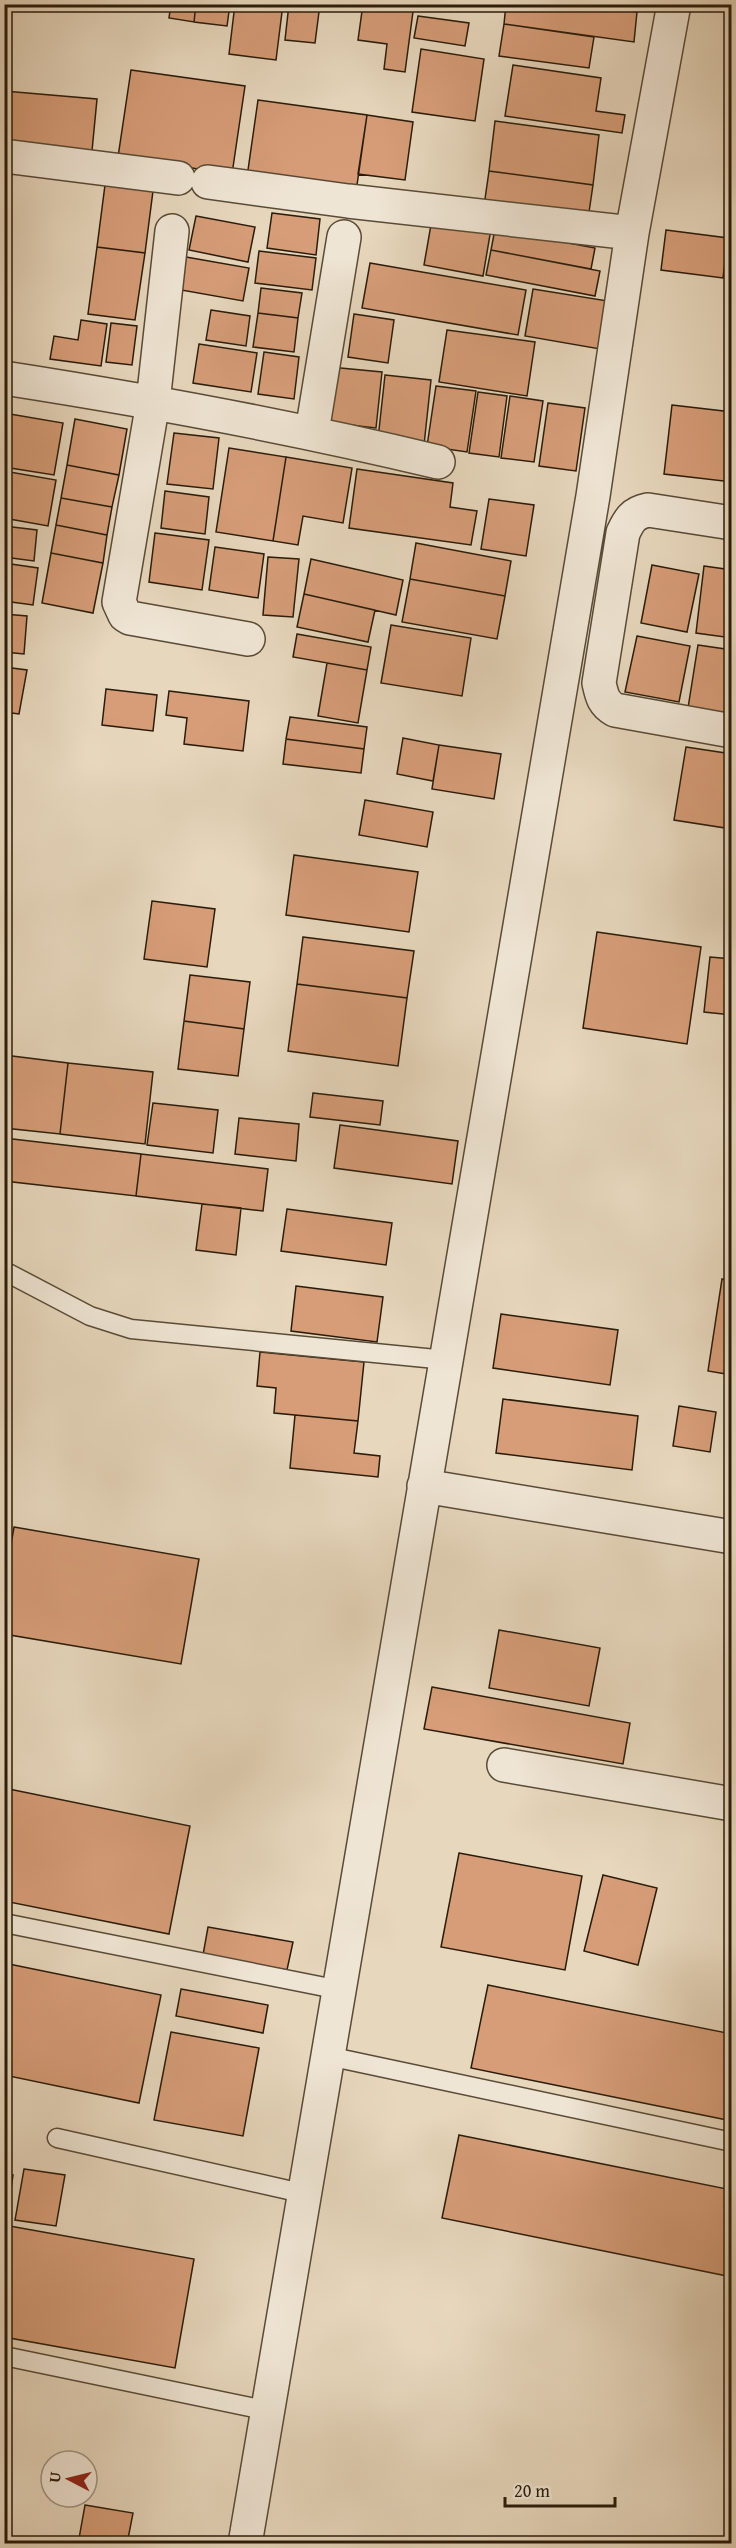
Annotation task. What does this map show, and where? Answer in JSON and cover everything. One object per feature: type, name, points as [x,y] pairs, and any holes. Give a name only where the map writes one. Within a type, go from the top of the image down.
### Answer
[{"type":"street","points":[[245,2544],[593,496],[632,232],[674,4]]},
{"type":"street","points":[[4,156],[348,201],[632,232]]},
{"type":"street","points":[[172,231],[153,402],[119,593],[121,610],[130,618],[248,639]]},
{"type":"street","points":[[312,432],[344,237]]},
{"type":"street","points":[[4,378],[153,402],[312,432],[438,462]]},
{"type":"street","points":[[732,523],[648,510],[638,512],[630,518],[622,533],[599,683],[602,698],[607,706],[615,710],[732,730]]},
{"type":"street","points":[[424,1486],[732,1537]]},
{"type":"street","points":[[504,1765],[732,1804]]},
{"type":"lane","points":[[8,1273],[90,1316],[132,1329],[446,1360]]},
{"type":"lane","points":[[4,1923],[340,1990]]},
{"type":"lane","points":[[328,2056],[732,2142]]},
{"type":"lane","points":[[57,2138],[306,2194]]},
{"type":"lane","points":[[4,2356],[269,2411]]},
{"type":"building","points":[[140,4],[169,4],[168,11],[140,8]]},
{"type":"building","points":[[171,4],[196,4],[194,22],[169,18]]},
{"type":"building","points":[[196,4],[230,4],[227,26],[194,22]]},
{"type":"building","points":[[235,4],[283,4],[276,60],[229,54]]},
{"type":"building","points":[[289,4],[320,4],[315,43],[285,40]]},
{"type":"building","points":[[363,4],[414,4],[405,72],[384,69],[387,44],[358,40]]},
{"type":"building","points":[[506,4],[581,4],[637,12],[634,42],[504,24]]},
{"type":"building","points":[[418,16],[469,23],[465,46],[414,38]]},
{"type":"building","points":[[504,24],[594,37],[589,68],[499,56]]},
{"type":"building","points":[[421,49],[484,59],[475,121],[412,112]]},
{"type":"building","points":[[513,65],[601,78],[596,111],[625,115],[622,133],[505,116]]},
{"type":"building","points":[[131,70],[245,86],[232,174],[118,157]]},
{"type":"building","points":[[4,91],[97,99],[92,151],[4,143]]},
{"type":"building","points":[[258,100],[367,115],[356,192],[247,177]]},
{"type":"building","points":[[367,115],[413,122],[405,180],[358,174]]},
{"type":"building","points":[[495,121],[599,135],[593,185],[489,171]]},
{"type":"building","points":[[489,171],[593,185],[588,219],[484,206]]},
{"type":"building","points":[[105,185],[153,191],[145,253],[97,247]]},
{"type":"building","points":[[272,213],[320,219],[316,255],[267,248]]},
{"type":"building","points":[[433,213],[492,223],[483,276],[424,265]]},
{"type":"building","points":[[196,216],[255,227],[248,262],[189,250]]},
{"type":"building","points":[[495,229],[595,248],[591,269],[491,250]]},
{"type":"building","points":[[666,230],[728,238],[723,278],[661,270]]},
{"type":"building","points":[[97,247],[145,253],[135,320],[88,314]]},
{"type":"building","points":[[491,250],[600,271],[595,296],[486,275]]},
{"type":"building","points":[[259,251],[316,258],[312,290],[255,283]]},
{"type":"building","points":[[186,257],[249,268],[243,301],[181,290]]},
{"type":"building","points":[[370,263],[526,290],[518,335],[362,308]]},
{"type":"building","points":[[261,288],[302,293],[298,318],[258,313]]},
{"type":"building","points":[[533,289],[608,301],[600,349],[525,336]]},
{"type":"building","points":[[211,310],[250,316],[246,346],[206,340]]},
{"type":"building","points":[[258,313],[298,318],[294,352],[253,347]]},
{"type":"building","points":[[354,314],[394,320],[388,363],[348,357]]},
{"type":"building","points":[[81,320],[107,324],[101,366],[50,359],[54,336],[78,340]]},
{"type":"building","points":[[111,323],[137,326],[132,365],[106,362]]},
{"type":"building","points":[[447,330],[535,342],[527,396],[439,382]]},
{"type":"building","points":[[199,344],[257,353],[251,392],[193,383]]},
{"type":"building","points":[[264,352],[299,357],[294,399],[258,394]]},
{"type":"building","points":[[330,367],[382,372],[376,428],[324,422]]},
{"type":"building","points":[[385,375],[431,380],[424,445],[378,439]]},
{"type":"building","points":[[436,386],[476,391],[467,452],[427,446]]},
{"type":"building","points":[[478,392],[507,396],[499,457],[469,453]]},
{"type":"building","points":[[510,396],[543,401],[534,462],[501,458]]},
{"type":"building","points":[[548,403],[585,408],[576,471],[539,466]]},
{"type":"building","points":[[672,405],[732,412],[732,482],[664,474]]},
{"type":"building","points":[[4,413],[63,423],[54,475],[4,467]]},
{"type":"building","points":[[75,419],[127,429],[119,475],[67,465]]},
{"type":"building","points":[[174,433],[219,438],[213,489],[167,484]]},
{"type":"building","points":[[229,448],[286,457],[273,541],[216,532]]},
{"type":"building","points":[[286,457],[352,468],[343,523],[303,516],[298,545],[273,541]]},
{"type":"building","points":[[67,465],[119,475],[112,507],[61,498]]},
{"type":"building","points":[[357,469],[453,483],[450,507],[477,511],[471,545],[349,528]]},
{"type":"building","points":[[4,471],[56,480],[48,526],[4,518]]},
{"type":"building","points":[[165,491],[209,497],[205,534],[161,528]]},
{"type":"building","points":[[61,498],[112,507],[107,535],[56,525]]},
{"type":"building","points":[[489,499],[534,505],[526,556],[481,549]]},
{"type":"building","points":[[56,525],[107,535],[103,563],[51,553]]},
{"type":"building","points":[[4,526],[37,530],[34,561],[4,557]]},
{"type":"building","points":[[155,533],[209,540],[202,590],[149,582]]},
{"type":"building","points":[[416,543],[511,561],[505,596],[410,579]]},
{"type":"building","points":[[215,547],[264,554],[258,598],[209,590]]},
{"type":"building","points":[[51,553],[103,563],[93,613],[42,603]]},
{"type":"building","points":[[268,557],[299,559],[293,617],[263,615]]},
{"type":"building","points":[[311,559],[403,580],[396,615],[304,594]]},
{"type":"building","points":[[4,563],[38,568],[33,605],[4,601]]},
{"type":"building","points":[[652,565],[699,574],[687,632],[641,623]]},
{"type":"building","points":[[704,566],[732,570],[732,638],[696,633]]},
{"type":"building","points":[[410,579],[505,596],[497,639],[402,622]]},
{"type":"building","points":[[304,594],[375,610],[368,642],[297,627]]},
{"type":"building","points":[[4,614],[27,616],[24,654],[4,652]]},
{"type":"building","points":[[391,625],[471,638],[462,696],[381,683]]},
{"type":"building","points":[[297,634],[371,647],[367,670],[293,657]]},
{"type":"building","points":[[637,636],[690,646],[679,702],[625,692]]},
{"type":"building","points":[[698,645],[732,650],[732,672],[725,713],[688,708]]},
{"type":"building","points":[[327,663],[367,670],[358,723],[318,716]]},
{"type":"building","points":[[4,667],[27,670],[19,714],[4,712]]},
{"type":"building","points":[[106,689],[157,695],[153,731],[102,725]]},
{"type":"building","points":[[169,691],[249,701],[243,751],[184,744],[187,718],[166,715]]},
{"type":"building","points":[[290,717],[367,727],[364,749],[286,739]]},
{"type":"building","points":[[403,738],[439,745],[433,781],[397,774]]},
{"type":"building","points":[[286,739],[364,749],[361,773],[283,764]]},
{"type":"building","points":[[439,745],[501,754],[494,799],[432,789]]},
{"type":"building","points":[[686,747],[732,754],[732,829],[674,820]]},
{"type":"building","points":[[365,800],[433,812],[427,847],[359,835]]},
{"type":"building","points":[[294,855],[418,872],[409,932],[286,915]]},
{"type":"building","points":[[152,901],[215,909],[207,967],[144,959]]},
{"type":"building","points":[[597,932],[701,947],[687,1044],[583,1028]]},
{"type":"building","points":[[303,937],[414,951],[407,998],[297,984]]},
{"type":"building","points":[[710,957],[732,959],[732,1015],[704,1012]]},
{"type":"building","points":[[190,975],[250,982],[244,1029],[184,1021]]},
{"type":"building","points":[[297,984],[407,998],[398,1066],[288,1051]]},
{"type":"building","points":[[184,1021],[244,1029],[238,1076],[178,1069]]},
{"type":"building","points":[[4,1055],[68,1063],[60,1134],[4,1128]]},
{"type":"building","points":[[68,1063],[153,1072],[145,1144],[60,1134]]},
{"type":"building","points":[[313,1093],[383,1101],[380,1125],[310,1117]]},
{"type":"building","points":[[153,1103],[218,1110],[213,1153],[147,1145]]},
{"type":"building","points":[[239,1118],[299,1124],[296,1161],[235,1154]]},
{"type":"building","points":[[340,1125],[458,1141],[452,1184],[334,1168]]},
{"type":"building","points":[[4,1138],[141,1154],[136,1196],[4,1181]]},
{"type":"building","points":[[141,1154],[268,1169],[263,1211],[136,1196]]},
{"type":"building","points":[[202,1204],[241,1208],[236,1255],[196,1250]]},
{"type":"building","points":[[287,1209],[392,1223],[386,1265],[281,1251]]},
{"type":"building","points":[[722,1279],[732,1281],[732,1375],[708,1371]]},
{"type":"building","points":[[296,1286],[383,1297],[377,1342],[291,1331]]},
{"type":"building","points":[[501,1314],[618,1330],[610,1385],[493,1368]]},
{"type":"building","points":[[260,1352],[364,1362],[358,1421],[274,1413],[276,1388],[257,1386]]},
{"type":"building","points":[[503,1399],[638,1416],[632,1470],[496,1453]]},
{"type":"building","points":[[679,1406],[716,1412],[710,1452],[673,1446]]},
{"type":"building","points":[[295,1415],[358,1421],[354,1453],[380,1456],[378,1477],[290,1468]]},
{"type":"building","points":[[14,1527],[199,1559],[181,1664],[4,1634],[4,1586]]},
{"type":"building","points":[[499,1630],[600,1648],[589,1706],[489,1688]]},
{"type":"building","points":[[432,1687],[630,1723],[623,1764],[424,1729]]},
{"type":"building","points":[[4,1788],[190,1826],[169,1934],[4,1901]]},
{"type":"building","points":[[459,1853],[582,1876],[565,1970],[441,1947]]},
{"type":"building","points":[[603,1875],[657,1888],[638,1965],[584,1951]]},
{"type":"building","points":[[208,1927],[293,1942],[287,1970],[203,1955]]},
{"type":"building","points":[[4,1963],[161,1995],[139,2103],[4,2075]]},
{"type":"building","points":[[488,1985],[732,2034],[732,2121],[471,2068]]},
{"type":"building","points":[[181,1989],[268,2005],[263,2033],[176,2016]]},
{"type":"building","points":[[171,2032],[259,2048],[243,2136],[154,2120]]},
{"type":"building","points":[[459,2135],[732,2190],[732,2277],[442,2218]]},
{"type":"building","points":[[24,2169],[65,2175],[56,2226],[15,2220]]},
{"type":"building","points":[[4,2174],[13,2175],[7,2220],[4,2220]]},
{"type":"building","points":[[4,2225],[194,2259],[175,2368],[4,2337]]},
{"type":"building","points":[[99,2507],[133,2513],[127,2544],[78,2544],[84,2509]]}]
